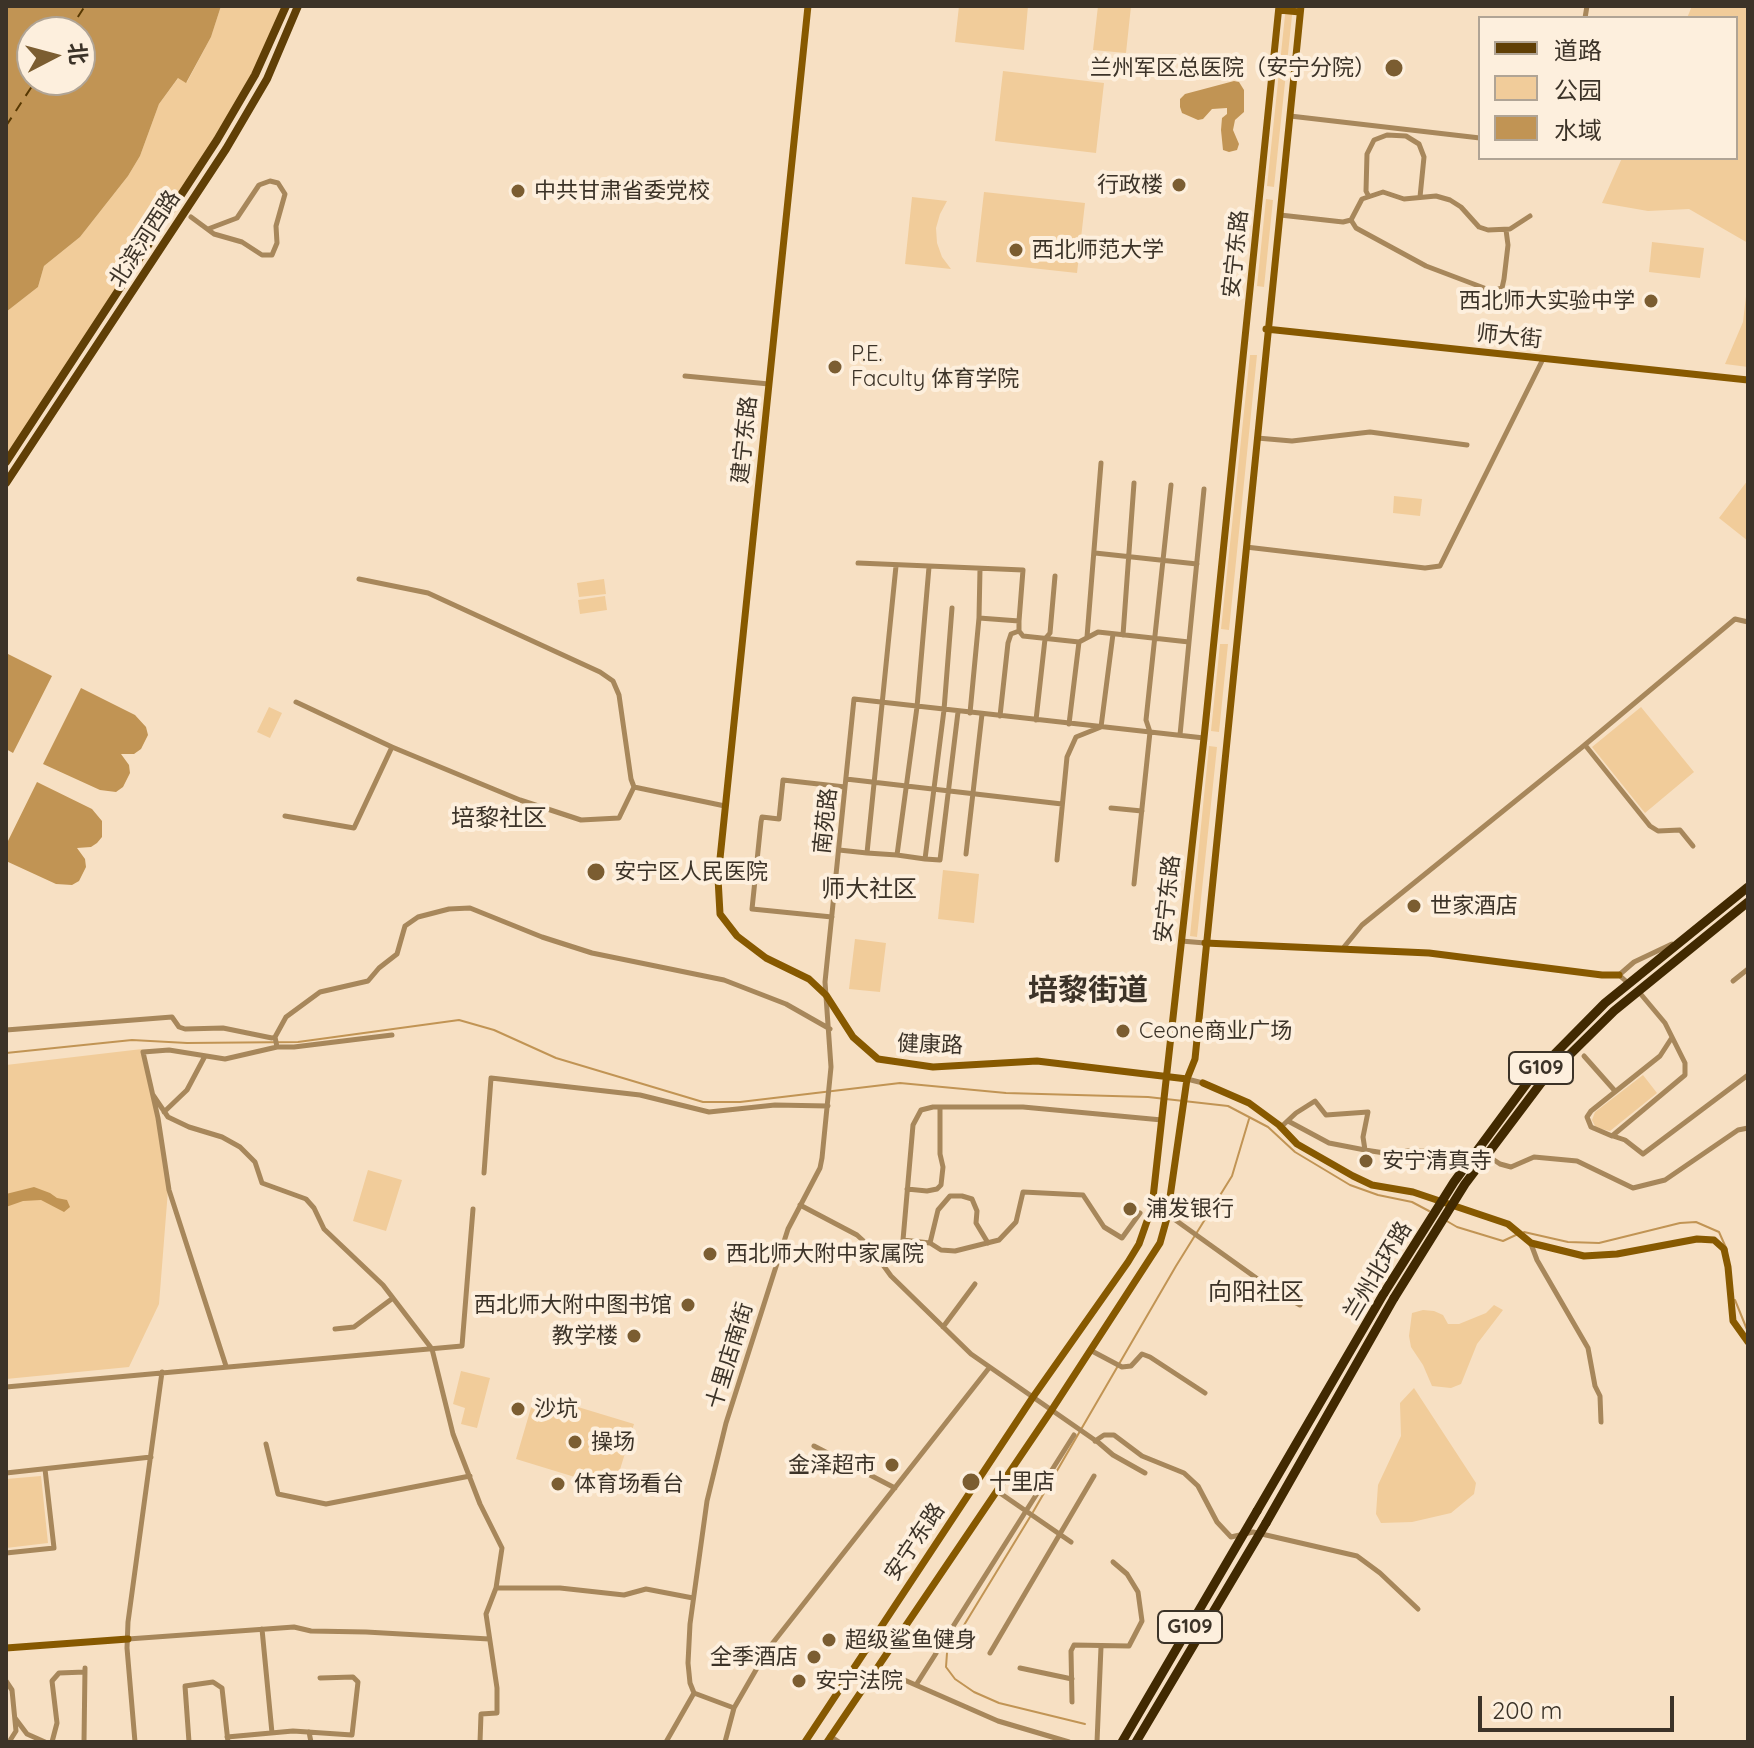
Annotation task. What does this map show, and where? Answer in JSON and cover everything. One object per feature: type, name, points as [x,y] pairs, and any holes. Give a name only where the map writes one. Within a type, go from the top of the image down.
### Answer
[{"type":"highway","name":"兰州北环路","points":[[1136,1742],[1266,1523],[1454,1182],[1530,1079],[1605,1003],[1748,886]]},
{"type":"highway","name":"兰州北环路","points":[[1122,1742],[1257,1511],[1389,1296],[1465,1184],[1541,1083],[1614,1011],[1748,902]]},
{"type":"main road","name":"北滨河西路","points":[[6,462],[217,140],[255,75],[286,6]]},
{"type":"main road","name":"北滨河西路","points":[[6,483],[226,149],[267,79],[298,6]]},
{"type":"main road","name":"建宁东路","points":[[718,878],[808,6]]},
{"type":"main road","points":[[1279,8],[1300,9]]},
{"type":"main road","name":"安宁东路","points":[[805,1742],[1033,1397],[1139,1244],[1152,1207],[1279,8]]},
{"type":"main road","name":"安宁东路","points":[[828,1739],[1051,1411],[1160,1243],[1187,1079],[1195,1059],[1300,9]]},
{"type":"main road","name":"师大街","points":[[1266,329],[1748,380]]},
{"type":"main road","name":"健康路","points":[[718,878],[717,900],[726,924],[766,958],[809,979],[826,995],[853,1037],[878,1059],[933,1067],[1037,1061],[1187,1079]]},
{"type":"main road","points":[[1205,943],[1429,953],[1619,975]]},
{"type":"main road","points":[[1203,1083],[1249,1103],[1281,1127],[1297,1144],[1372,1185],[1413,1192],[1508,1224],[1531,1243],[1584,1256],[1617,1254],[1697,1239],[1714,1240],[1724,1249],[1733,1321],[1748,1342]]},
{"type":"main road","points":[[6,1648],[128,1639]]},
{"type":"street","points":[[1289,116],[1478,138]]},
{"type":"street","points":[[1368,195],[1367,154],[1374,140],[1396,135],[1406,136],[1419,144],[1424,157],[1420,197]]},
{"type":"street","points":[[191,217],[214,234],[242,242],[262,255],[272,255],[285,194],[278,183],[270,181],[259,185],[237,218],[208,229]]},
{"type":"street","points":[[1279,215],[1343,222],[1351,220],[1362,199],[1383,192],[1404,199],[1436,196],[1450,200],[1479,227],[1488,230],[1506,230],[1530,216]]},
{"type":"street","points":[[1351,220],[1356,228],[1426,266],[1492,291],[1502,288],[1508,245],[1506,230]]},
{"type":"street","points":[[1245,547],[1425,568],[1440,566],[1543,359]]},
{"type":"street","points":[[685,376],[769,384]]},
{"type":"street","points":[[1256,438],[1292,441],[1370,432],[1467,445]]},
{"type":"street","points":[[1087,638],[1101,463]]},
{"type":"street","points":[[1123,635],[1134,483]]},
{"type":"street","points":[[1134,884],[1150,732],[1146,720],[1171,485]]},
{"type":"street","points":[[1180,735],[1204,489]]},
{"type":"street","points":[[1095,553],[1197,564]]},
{"type":"street","points":[[858,563],[1023,570],[1019,631],[1023,636],[1079,642],[1098,632],[1189,642]]},
{"type":"street","points":[[867,853],[896,566]]},
{"type":"street","points":[[897,855],[917,707],[929,567]]},
{"type":"street","points":[[970,713],[980,569]]},
{"type":"street","points":[[1036,720],[1045,639],[1050,633],[1055,576]]},
{"type":"street","points":[[296,702],[392,747],[520,800],[581,820],[619,818],[634,787],[619,695],[613,681],[600,672],[428,593],[359,579]]},
{"type":"street","points":[[925,859],[944,710],[952,608]]},
{"type":"street","points":[[979,618],[1019,621]]},
{"type":"street","points":[[1344,947],[1362,925],[1735,619],[1748,622]]},
{"type":"street","points":[[1000,716],[1008,643],[1011,634],[1019,631]]},
{"type":"street","points":[[1101,727],[1113,634]]},
{"type":"street","points":[[1069,724],[1079,642]]},
{"type":"street","name":"南苑路","points":[[826,995],[854,699],[884,703]]},
{"type":"street","points":[[884,703],[1204,738]]},
{"type":"street","points":[[839,850],[940,860],[958,712]]},
{"type":"street","points":[[966,854],[982,714]]},
{"type":"street","points":[[1057,860],[1067,757],[1076,737],[1101,727]]},
{"type":"street","points":[[1585,745],[1650,826],[1658,831],[1680,830],[1693,846]]},
{"type":"street","points":[[285,816],[354,828],[392,747]]},
{"type":"street","points":[[846,779],[1062,804]]},
{"type":"street","points":[[832,917],[752,909],[762,817],[779,819],[783,780],[845,787]]},
{"type":"street","points":[[634,787],[725,806]]},
{"type":"street","points":[[1111,808],[1142,811]]},
{"type":"street","points":[[1612,1136],[1685,1075],[1685,1063],[1665,1023],[1645,997],[1619,975],[1634,962],[1673,944],[1748,886]]},
{"type":"street","points":[[276,1043],[286,1017],[320,992],[368,981],[397,954],[405,926],[418,917],[449,909],[470,908],[592,953],[724,980],[786,1004],[830,1029]]},
{"type":"street","points":[[1181,941],[1205,943]]},
{"type":"street","points":[[1733,981],[1748,969]]},
{"type":"street","name":"十里店南街","points":[[694,1693],[688,1663],[693,1598],[707,1501],[726,1423],[777,1262],[800,1205],[820,1168],[829,1085],[830,1029],[826,995]]},
{"type":"street","points":[[6,1030],[172,1017],[179,1027],[185,1029],[223,1028],[276,1043]]},
{"type":"street","points":[[226,1366],[169,1190],[143,1052],[169,1050],[225,1059],[276,1043],[392,1035]]},
{"type":"street","points":[[1671,1039],[1660,1056],[1591,1111],[1587,1117],[1591,1127],[1625,1140],[1643,1154],[1748,1075]]},
{"type":"street","points":[[164,1112],[187,1090],[205,1056]]},
{"type":"street","points":[[1584,1056],[1615,1091]]},
{"type":"street","points":[[484,1173],[491,1078],[640,1095],[709,1112],[775,1105],[828,1106]]},
{"type":"street","points":[[1187,1079],[1203,1083]]},
{"type":"street","points":[[153,1095],[168,1117],[240,1147],[255,1162],[262,1183],[306,1199],[324,1229],[352,1253],[393,1298],[432,1349],[453,1434],[502,1548],[496,1588],[486,1614],[497,1688],[497,1713],[481,1714],[480,1742]]},
{"type":"street","points":[[1281,1127],[1315,1101],[1326,1115],[1368,1112],[1363,1137],[1365,1150]]},
{"type":"street","points":[[1140,1213],[1122,1238],[1104,1227],[1083,1195],[1023,1192],[1016,1222],[999,1240],[955,1251],[941,1250],[930,1243],[903,1240],[913,1125],[921,1110],[940,1107],[1023,1107],[1163,1120]]},
{"type":"street","points":[[940,1107],[941,1185],[944,1193],[950,1196],[972,1199],[977,1211],[976,1223],[988,1243]]},
{"type":"street","points":[[1288,1121],[1329,1143],[1391,1154],[1408,1151],[1463,1152],[1488,1156],[1511,1167],[1534,1157],[1577,1161],[1633,1188],[1665,1180],[1738,1130],[1748,1128]]},
{"type":"street","points":[[907,1189],[927,1191],[941,1185]]},
{"type":"street","points":[[930,1243],[938,1210],[950,1196]]},
{"type":"street","points":[[800,1205],[857,1235],[891,1276],[989,1368],[1033,1397],[1075,1432],[1145,1473]]},
{"type":"street","points":[[6,1387],[462,1346],[473,1209]]},
{"type":"street","points":[[1167,1214],[1273,1290],[1300,1305]]},
{"type":"street","points":[[1531,1243],[1537,1260],[1588,1348],[1595,1386],[1600,1396],[1601,1422]]},
{"type":"street","points":[[943,1327],[975,1284]]},
{"type":"street","points":[[335,1329],[354,1327],[393,1298]]},
{"type":"street","points":[[1090,1350],[1122,1367],[1131,1366],[1142,1354],[1205,1393]]},
{"type":"street","points":[[725,1742],[734,1708],[768,1649],[989,1368]]},
{"type":"street","points":[[135,1742],[128,1639],[162,1372]]},
{"type":"street","points":[[916,1685],[1075,1432]]},
{"type":"street","points":[[1095,1441],[1104,1435],[1114,1435],[1142,1456],[1184,1473],[1198,1486],[1217,1522],[1231,1537],[1253,1532],[1357,1556],[1418,1609]]},
{"type":"street","points":[[266,1444],[278,1494],[326,1504],[470,1476]]},
{"type":"street","points":[[814,1446],[895,1488]]},
{"type":"street","points":[[6,1473],[151,1457]]},
{"type":"street","points":[[6,1553],[54,1548],[45,1469]]},
{"type":"street","points":[[990,1653],[1094,1476]]},
{"type":"street","points":[[997,1491],[1071,1542]]},
{"type":"street","points":[[1072,1702],[1071,1651],[1074,1645],[1129,1646],[1142,1621],[1138,1592],[1127,1574],[1113,1562]]},
{"type":"street","points":[[496,1588],[560,1588],[624,1595],[646,1589],[693,1598]]},
{"type":"street","points":[[128,1639],[294,1627],[311,1631],[489,1639]]},
{"type":"street","points":[[262,1629],[272,1733]]},
{"type":"street","points":[[1097,1742],[1101,1647]]},
{"type":"street","points":[[877,1668],[998,1721],[1069,1742]]},
{"type":"street","points":[[1020,1668],[1072,1679]]},
{"type":"street","points":[[52,1742],[57,1723],[52,1681],[59,1673],[85,1670],[84,1742]]},
{"type":"street","points":[[189,1742],[185,1686],[213,1682],[222,1688],[227,1739],[272,1733],[352,1735],[358,1682],[353,1677],[320,1678]]},
{"type":"street","points":[[6,1681],[12,1690],[16,1731],[9,1742]]},
{"type":"street","points":[[666,1742],[694,1693],[734,1708]]},
{"type":"street","points":[[15,1717],[27,1734],[45,1742]]},
{"type":"street","points":[[309,1732],[311,1742]]},
{"type":"street","points":[[828,1739],[839,1742]]},
{"type":"green space","points":[[221,6],[286,6],[255,75],[6,462],[6,312],[38,287],[44,266],[80,237],[128,176],[140,156],[159,104],[179,77],[187,82],[211,37]]},
{"type":"green space","points":[[959,6],[1028,6],[1024,50],[955,42]]},
{"type":"green space","points":[[1098,6],[1131,6],[1126,53],[1093,50]]},
{"type":"green space","points":[[1286,6],[1293,6],[1274,187],[1267,186]]},
{"type":"green space","points":[[1692,6],[1748,6],[1748,243],[1689,209],[1648,211],[1602,203],[1621,160],[1738,160],[1738,16],[1688,16]]},
{"type":"green space","points":[[1003,71],[1104,83],[1096,153],[995,141]]},
{"type":"green space","points":[[984,192],[1085,203],[1077,273],[976,262]]},
{"type":"green space","points":[[912,197],[947,201],[936,228],[942,257],[951,269],[905,264]]},
{"type":"green space","points":[[1266,199],[1273,200],[1264,287],[1257,286]]},
{"type":"green space","points":[[1652,242],[1704,248],[1700,278],[1649,272]]},
{"type":"green space","points":[[1748,279],[1748,367],[1725,364],[1743,322]]},
{"type":"green space","points":[[1250,355],[1257,355],[1229,630],[1221,629]]},
{"type":"green space","points":[[1748,480],[1748,541],[1719,518]]},
{"type":"green space","points":[[1394,496],[1422,499],[1420,516],[1393,513]]},
{"type":"green space","points":[[604,579],[606,594],[579,597],[577,583]]},
{"type":"green space","points":[[605,596],[607,610],[580,614],[578,600]]},
{"type":"green space","points":[[1220,644],[1228,644],[1219,732],[1211,731]]},
{"type":"green space","points":[[269,707],[282,713],[270,738],[257,732]]},
{"type":"green space","points":[[1641,707],[1694,772],[1645,813],[1592,747]]},
{"type":"green space","points":[[1209,746],[1217,747],[1197,937],[1190,936]]},
{"type":"green space","points":[[943,870],[979,874],[974,923],[938,919]]},
{"type":"green space","points":[[855,939],[886,943],[880,992],[849,989]]},
{"type":"green space","points":[[142,1049],[168,1190],[159,1304],[129,1367],[6,1379],[6,1065]]},
{"type":"green space","points":[[1643,1075],[1657,1093],[1610,1131],[1596,1128],[1592,1120],[1595,1112]]},
{"type":"green space","points":[[368,1170],[402,1180],[386,1231],[353,1221]]},
{"type":"green space","points":[[1494,1305],[1503,1310],[1477,1344],[1461,1384],[1451,1388],[1432,1386],[1411,1347],[1412,1313],[1434,1311],[1443,1315],[1448,1324],[1459,1324],[1486,1313]]},
{"type":"green space","points":[[461,1371],[490,1378],[477,1428],[461,1424],[465,1408],[453,1404]]},
{"type":"green space","points":[[1414,1388],[1476,1483],[1474,1494],[1451,1513],[1412,1522],[1381,1523],[1376,1514],[1378,1485],[1401,1436],[1400,1403]]},
{"type":"green space","name":"操场","points":[[535,1394],[634,1424],[614,1489],[516,1459]]},
{"type":"green space","points":[[41,1476],[48,1543],[6,1548],[6,1479]]},
{"type":"water","points":[[6,6],[221,6],[211,37],[186,83],[178,78],[159,104],[140,156],[128,176],[80,237],[44,266],[38,287],[6,312]]},
{"type":"water","points":[[1239,82],[1244,90],[1244,112],[1235,120],[1233,130],[1239,144],[1237,150],[1229,152],[1223,150],[1221,130],[1227,108],[1212,109],[1198,120],[1182,113],[1180,99],[1185,94]]},
{"type":"water","points":[[6,653],[52,676],[13,753],[6,749]]},
{"type":"water","points":[[81,688],[135,715],[146,727],[148,735],[141,749],[134,754],[121,754],[129,765],[130,773],[123,787],[116,792],[100,790],[43,764]]},
{"type":"water","points":[[37,782],[92,809],[102,821],[102,837],[97,843],[91,847],[77,848],[85,859],[86,867],[79,881],[72,885],[56,884],[6,861],[6,845]]},
{"type":"water","points":[[34,1187],[67,1200],[70,1207],[64,1212],[41,1200],[23,1201],[6,1207],[6,1194]]},
{"type":"waterway","points":[[6,1053],[132,1040],[298,1042],[459,1020],[494,1030],[556,1058],[703,1102],[740,1102],[900,1083],[1006,1093],[1148,1097],[1228,1106],[1268,1127],[1295,1152],[1350,1185],[1412,1202],[1429,1211]]},
{"type":"waterway","points":[[1033,1512],[1232,1176],[1249,1119]]},
{"type":"waterway","points":[[1445,1220],[1457,1227],[1503,1241],[1518,1234]]},
{"type":"waterway","points":[[1524,1232],[1568,1242],[1599,1243],[1680,1223],[1696,1222],[1719,1232],[1727,1250]]},
{"type":"waterway","points":[[1735,1300],[1748,1332]]},
{"type":"waterway","points":[[1030,1517],[947,1653],[946,1667],[955,1679],[974,1692],[999,1703],[1085,1724]]},
{"type":"ferry route","points":[[78,16],[85,6]]},
{"type":"ferry route","points":[[6,126],[26,96]]},
{"type":"place","name":"兰州军区总医院（安宁分院）","points":[[1394,68]]},
{"type":"place","name":"行政楼","points":[[1179,185]]},
{"type":"place","name":"中共甘肃省委党校","points":[[518,191]]},
{"type":"place","name":"西北师范大学","points":[[1016,250]]},
{"type":"place","name":"西北师大实验中学","points":[[1651,301]]},
{"type":"place","name":"P.E. Faculty 体育学院","points":[[835,367]]},
{"type":"place","name":"安宁区人民医院","points":[[596,872]]},
{"type":"place","name":"世家酒店","points":[[1414,906]]},
{"type":"place","name":"Ceone商业广场","points":[[1123,1031]]},
{"type":"place","name":"安宁清真寺","points":[[1366,1161]]},
{"type":"place","name":"浦发银行","points":[[1130,1209]]},
{"type":"place","name":"西北师大附中家属院","points":[[710,1254]]},
{"type":"place","name":"西北师大附中图书馆","points":[[688,1305]]},
{"type":"place","name":"教学楼","points":[[634,1336]]},
{"type":"place","name":"沙坑","points":[[518,1409]]},
{"type":"place","name":"操场","points":[[575,1442]]},
{"type":"place","name":"金泽超市","points":[[892,1465]]},
{"type":"place","name":"十里店","points":[[971,1482]]},
{"type":"place","name":"体育场看台","points":[[558,1484]]},
{"type":"place","name":"超级鲨鱼健身","points":[[829,1640]]},
{"type":"place","name":"全季酒店","points":[[814,1657]]},
{"type":"place","name":"安宁法院","points":[[799,1681]]},
{"type":"district","name":"培黎社区","points":[[499,819]]},
{"type":"district","name":"师大社区","points":[[869,890]]},
{"type":"district","name":"培黎街道","points":[[1088,991]]},
{"type":"district","name":"向阳社区","points":[[1256,1293]]}]
